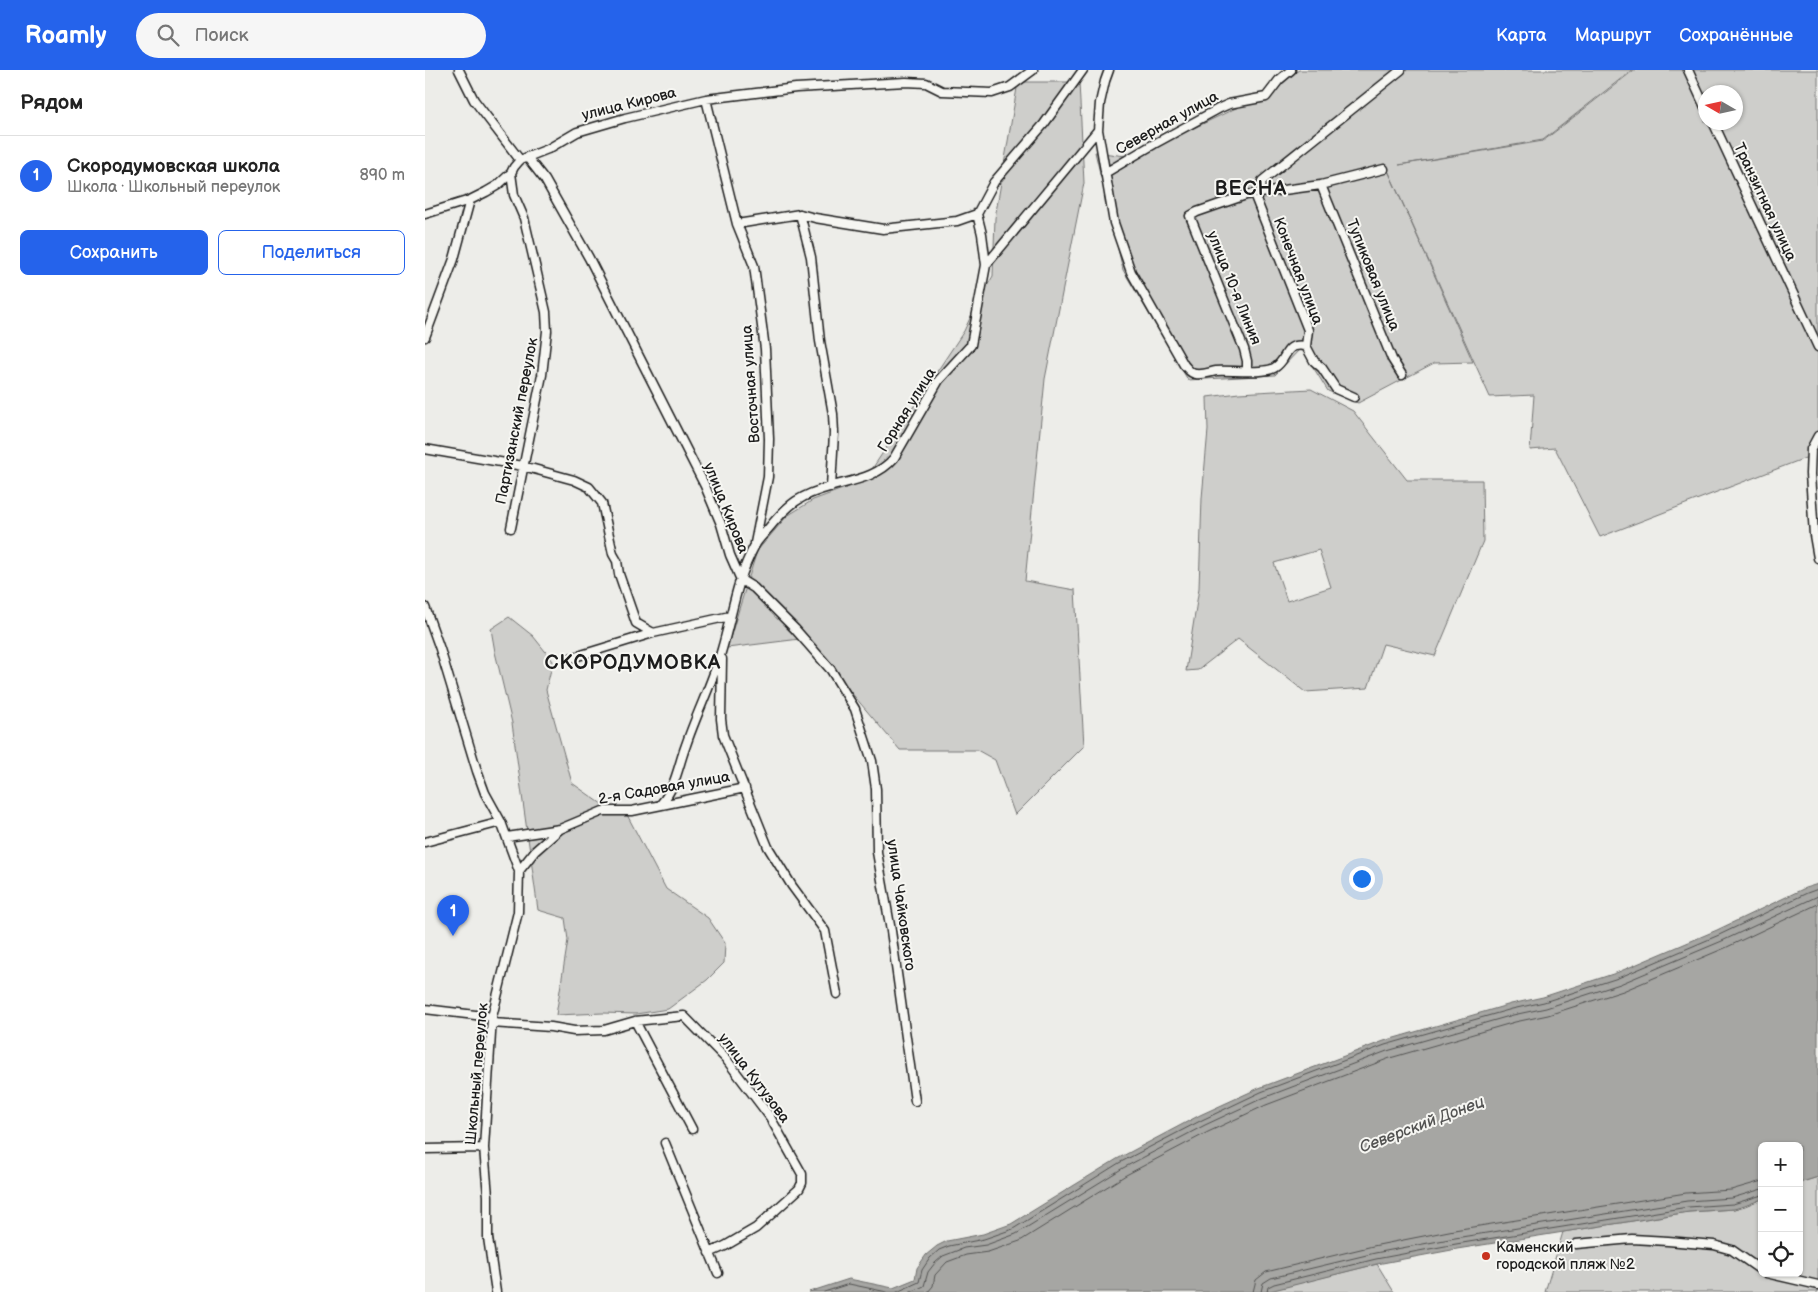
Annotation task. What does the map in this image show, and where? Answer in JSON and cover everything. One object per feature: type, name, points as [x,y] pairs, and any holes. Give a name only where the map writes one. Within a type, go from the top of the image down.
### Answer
[{"type":"street","points":[[425,214],[470,200],[498,185],[524,158],[474,100],[459,70]]},
{"type":"street","name":"улица Кирова","points":[[741,580],[705,486],[589,258],[545,180],[524,158],[548,149],[577,132],[593,126],[707,99],[796,88],[906,82],[926,83],[942,91],[992,93],[1010,87],[1033,70]]},
{"type":"street","points":[[737,224],[800,214],[883,228],[957,222],[977,214],[994,182],[1044,124],[1083,70]]},
{"type":"street","name":"Северная улица","points":[[1109,70],[1105,81],[1098,130],[1114,223],[1131,272],[1189,371],[1195,374],[1214,371],[1247,370]]},
{"type":"street","name":"Северная улица","points":[[1105,173],[1220,108],[1229,104],[1266,97],[1279,80],[1291,70]]},
{"type":"street","points":[[1384,169],[1321,185],[1257,194],[1261,181],[1401,70]]},
{"type":"street","points":[[1688,70],[1698,92]]},
{"type":"street","name":"Восточная улица","points":[[707,99],[737,224],[753,266],[765,350],[769,439],[768,477],[755,546]]},
{"type":"street","points":[[986,265],[1098,130]]},
{"type":"street","name":"Транзитная улица","points":[[1717,130],[1818,346]]},
{"type":"street","name":"Партизанский переулок","points":[[511,173],[514,195],[524,218],[546,312],[547,331],[543,375],[511,528]]},
{"type":"street","name":"Тупиковая улица","points":[[1321,185],[1392,359],[1401,375]]},
{"type":"street","name":"улица 10-я Линия","points":[[1247,370],[1244,349],[1190,216],[1197,212],[1257,194]]},
{"type":"street","name":"Конечная улица","points":[[1257,194],[1308,330],[1306,346],[1313,361],[1322,368],[1336,389],[1354,397]]},
{"type":"street","points":[[425,337],[454,260],[470,200]]},
{"type":"street","points":[[800,214],[811,257],[820,341],[833,414],[834,433],[831,487]]},
{"type":"street","name":"Горная улица","points":[[661,804],[673,788],[686,744],[722,649],[741,580],[755,546],[789,505],[802,497],[864,477],[885,468],[894,458],[939,380],[971,345],[986,265],[983,234],[977,214]]},
{"type":"street","points":[[1247,370],[1271,370],[1281,362],[1290,348],[1299,345],[1306,346]]},
{"type":"street","points":[[1818,436],[1811,449],[1810,474],[1814,535],[1818,558]]},
{"type":"street","points":[[425,449],[523,466],[574,480],[589,487],[602,503],[613,554],[617,561],[619,574],[636,623],[653,633]]},
{"type":"street","name":"улица Чайковского","points":[[741,580],[754,588],[795,629],[831,670],[855,709],[872,761],[876,789],[877,852],[891,931],[915,1101]]},
{"type":"street","name":"Школьный переулок","points":[[425,607],[440,649],[477,771],[485,793],[501,822],[519,871],[518,912],[492,1020],[484,1148],[488,1196],[488,1238],[496,1292]]},
{"type":"street","points":[[569,659],[653,633],[730,616]]},
{"type":"street","points":[[722,649],[720,698],[723,734],[768,847],[792,886],[825,931],[837,994]]},
{"type":"street","name":"2-я Садовая улица","points":[[519,871],[535,851],[560,829],[603,811],[633,811],[745,788]]},
{"type":"street","points":[[425,842],[501,822]]},
{"type":"street","points":[[507,837],[560,829]]},
{"type":"street","name":"улица Кутузова","points":[[425,1009],[574,1031],[604,1030],[635,1022],[684,1016],[726,1059],[770,1117],[802,1174],[799,1189],[757,1228],[725,1246],[709,1252]]},
{"type":"street","points":[[635,1022],[692,1130]]},
{"type":"street","points":[[665,1143],[717,1273]]},
{"type":"street","points":[[425,1148],[484,1148]]},
{"type":"street","points":[[1576,1244],[1632,1239],[1714,1245],[1732,1250],[1758,1268]]},
{"type":"street","points":[[1784,1277],[1818,1285]]},
{"type":"shaded area","points":[[1299,70],[1632,70],[1543,140],[1399,165],[1543,141],[1634,70],[1818,70],[1818,448],[1813,455],[1600,537],[1555,448],[1530,450],[1534,395],[1490,397],[1386,166],[1473,362],[1434,363],[1358,403],[1328,391],[1301,348],[1275,375],[1188,380],[1123,270],[1095,152],[1133,157],[1257,98]]},
{"type":"shaded area","points":[[1018,82],[1079,82],[1084,183],[1045,379],[1025,581],[1075,590],[1084,746],[1015,815],[995,760],[977,750],[900,750],[821,657],[808,638],[727,648],[757,551],[787,516],[813,500],[864,481],[964,331],[977,303],[993,276],[995,218]]},
{"type":"shaded area","points":[[1311,389],[1353,411],[1407,480],[1482,480],[1483,541],[1435,656],[1383,644],[1368,688],[1305,692],[1238,639],[1198,670],[1186,671],[1199,588],[1202,498],[1208,430],[1207,397],[1239,393]],"holes":[[[1319,550],[1331,587],[1287,601],[1274,563]]]},
{"type":"shaded area","points":[[509,617],[533,636],[553,661],[546,690],[572,783],[609,809],[624,809],[666,889],[708,918],[725,943],[724,963],[707,980],[668,1009],[636,1014],[556,1015],[568,940],[565,918],[538,910],[512,723],[491,629]]},
{"type":"shaded area","points":[[1818,1177],[1818,1292],[1545,1292],[1563,1232],[1689,1212],[1734,1209],[1758,1200],[1758,1277],[1803,1277],[1803,1182]]},
{"type":"shaded area","points":[[1377,1264],[1394,1292],[1266,1292],[1275,1289]]},
{"type":"water","name":"Северский Донец","points":[[1818,884],[1818,1177],[1803,1182],[1803,1142],[1758,1142],[1758,1201],[1745,1206],[1734,1209],[1689,1212],[1457,1249],[1377,1264],[1266,1292],[809,1292],[849,1279],[893,1288],[915,1279],[917,1268],[926,1255],[937,1246],[947,1241],[983,1234],[1011,1224],[1117,1159],[1200,1115],[1259,1088],[1384,1041],[1511,1004],[1543,997],[1616,973],[1717,930],[1805,888]]},
{"type":"place","name":"Скородумовская школа","points":[[453,936]]},
{"type":"place","name":"Каменский городской пляж №2","points":[[1486,1256]]},
{"type":"district","name":"ВЕСНА","points":[[1251,189]]},
{"type":"district","name":"СКОРОДУМОВКА","points":[[633,663]]}]
